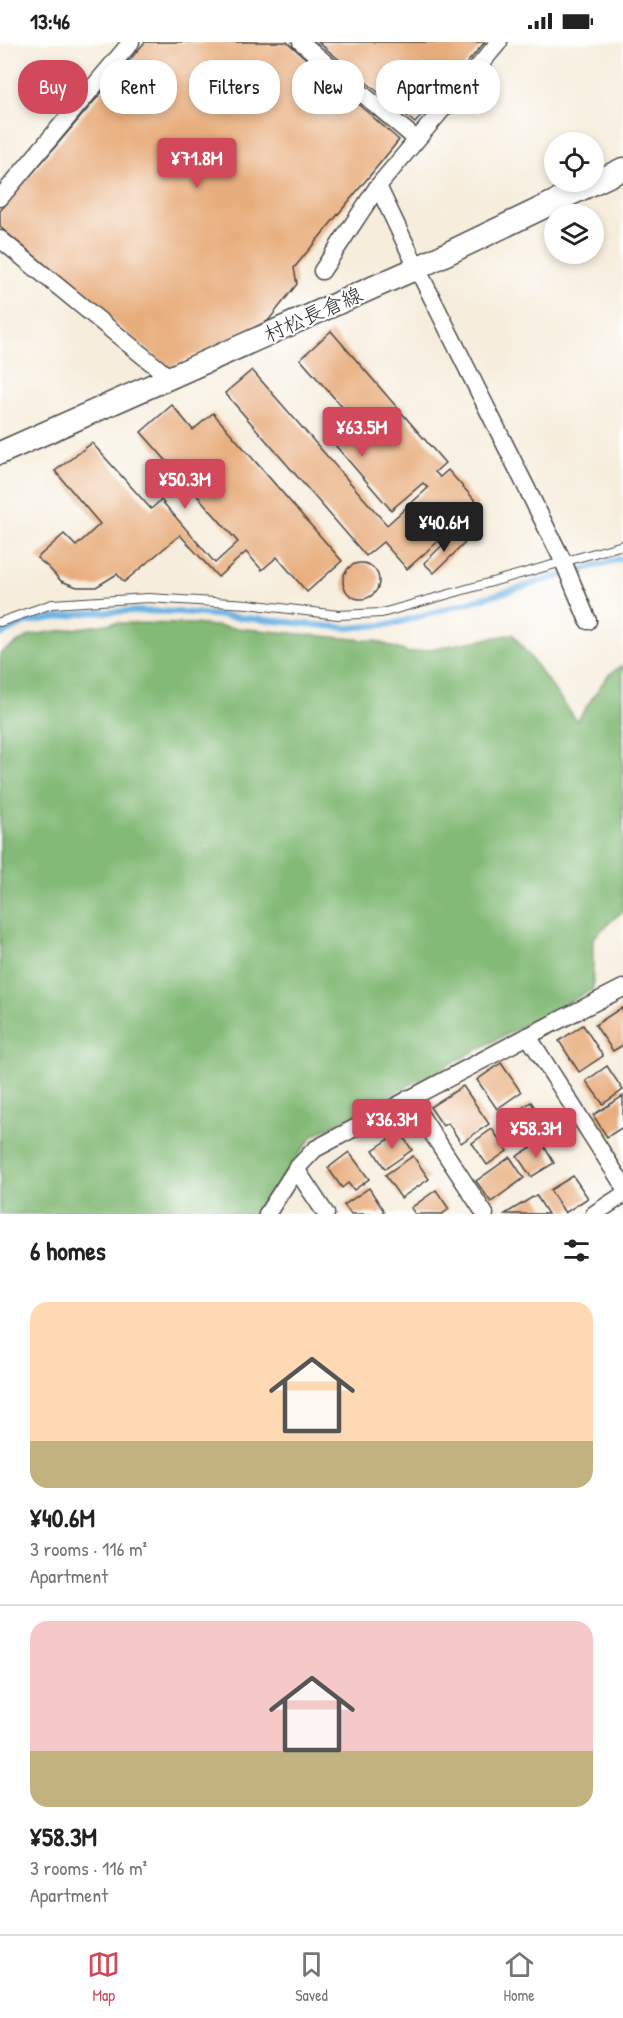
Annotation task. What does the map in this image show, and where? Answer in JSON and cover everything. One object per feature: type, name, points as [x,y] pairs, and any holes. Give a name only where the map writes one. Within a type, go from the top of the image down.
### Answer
[{"type":"main road","name":"村松長倉線","points":[[0,453],[417,268],[623,169]]},
{"type":"street","points":[[0,198],[131,42]]},
{"type":"street","points":[[301,42],[416,140]]},
{"type":"street","points":[[322,271],[378,186],[499,42]]},
{"type":"street","points":[[378,186],[563,561],[588,621]]},
{"type":"street","points":[[0,239],[170,378]]},
{"type":"street","points":[[267,1214],[296,1169],[315,1149],[623,988]]},
{"type":"street","points":[[528,1036],[623,1185]]},
{"type":"street","points":[[409,1098],[485,1214]]},
{"type":"street","points":[[296,1169],[326,1214]]},
{"type":"street","points":[[594,1214],[623,1195]]},
{"type":"lane","points":[[0,622],[52,604],[148,598],[248,604],[338,615],[382,613],[623,545]]},
{"type":"green space","points":[[114,623],[193,624],[376,641],[409,653],[513,634],[577,721],[608,675],[623,665],[623,913],[593,938],[593,989],[313,1136],[254,1214],[0,1214],[0,653],[31,635]]},
{"type":"building","points":[[145,42],[287,42],[308,60],[292,60],[292,114],[364,114],[364,109],[399,140],[294,268],[297,284],[268,321],[169,368],[0,227],[0,211],[83,114],[88,114],[88,108],[100,94],[100,114],[177,114],[177,60],[130,60]]},
{"type":"building","points":[[318,42],[485,42],[469,60],[376,60],[376,90],[364,80],[364,60],[340,60]]},
{"type":"building","points":[[404,114],[423,114],[415,123]]},
{"type":"building","points":[[331,331],[445,463],[435,472],[440,477],[448,470],[479,505],[407,569],[383,542],[366,556],[225,393],[252,370],[387,525],[428,488],[423,483],[391,510],[335,445],[358,425],[300,359]]},
{"type":"building","points":[[172,405],[193,430],[213,413],[342,561],[307,592],[277,557],[262,570],[246,552],[218,577],[180,535],[124,582],[117,574],[96,587],[77,587],[61,581],[37,558],[64,534],[76,546],[100,524],[55,471],[92,443],[151,509],[161,500],[215,563],[238,542],[141,432]]},
{"type":"building","points":[[455,533],[465,543],[434,573],[424,563]]},
{"type":"building","points":[[361,563],[374,568],[379,581],[374,594],[361,599],[348,594],[343,581],[348,568]]},
{"type":"building","points":[[621,1008],[623,1011],[623,1045],[613,1051],[595,1025]]},
{"type":"building","points":[[583,1025],[603,1056],[579,1072],[559,1041]]},
{"type":"building","points":[[501,1063],[521,1092],[497,1109],[477,1080]]},
{"type":"building","points":[[607,1066],[623,1090],[603,1104],[586,1081]]},
{"type":"building","points":[[463,1086],[489,1124],[461,1143],[448,1123],[443,1126],[430,1107]]},
{"type":"building","points":[[623,1096],[623,1127],[607,1137],[593,1115]]},
{"type":"building","points":[[531,1102],[547,1126],[524,1142],[507,1118]]},
{"type":"building","points":[[492,1129],[507,1151],[487,1165],[472,1143]]},
{"type":"building","points":[[400,1132],[412,1150],[385,1169],[373,1150]]},
{"type":"building","points":[[541,1141],[554,1163],[531,1177],[517,1156]]},
{"type":"building","points":[[349,1152],[369,1179],[354,1190],[348,1183],[342,1188],[328,1168]]},
{"type":"building","points":[[413,1156],[429,1179],[401,1198],[385,1175]]},
{"type":"building","points":[[510,1157],[524,1178],[491,1202],[476,1181]]},
{"type":"building","points":[[573,1176],[588,1198],[565,1213],[550,1190]]},
{"type":"building","points":[[369,1188],[384,1211],[380,1214],[351,1214],[344,1205]]},
{"type":"building","points":[[436,1190],[449,1209],[442,1214],[415,1214],[411,1208]]},
{"type":"building","points":[[536,1195],[548,1214],[505,1214]]},
{"type":"waterway","points":[[0,635],[27,622],[87,613],[133,611],[181,612],[348,628],[393,624],[623,558]]}]
